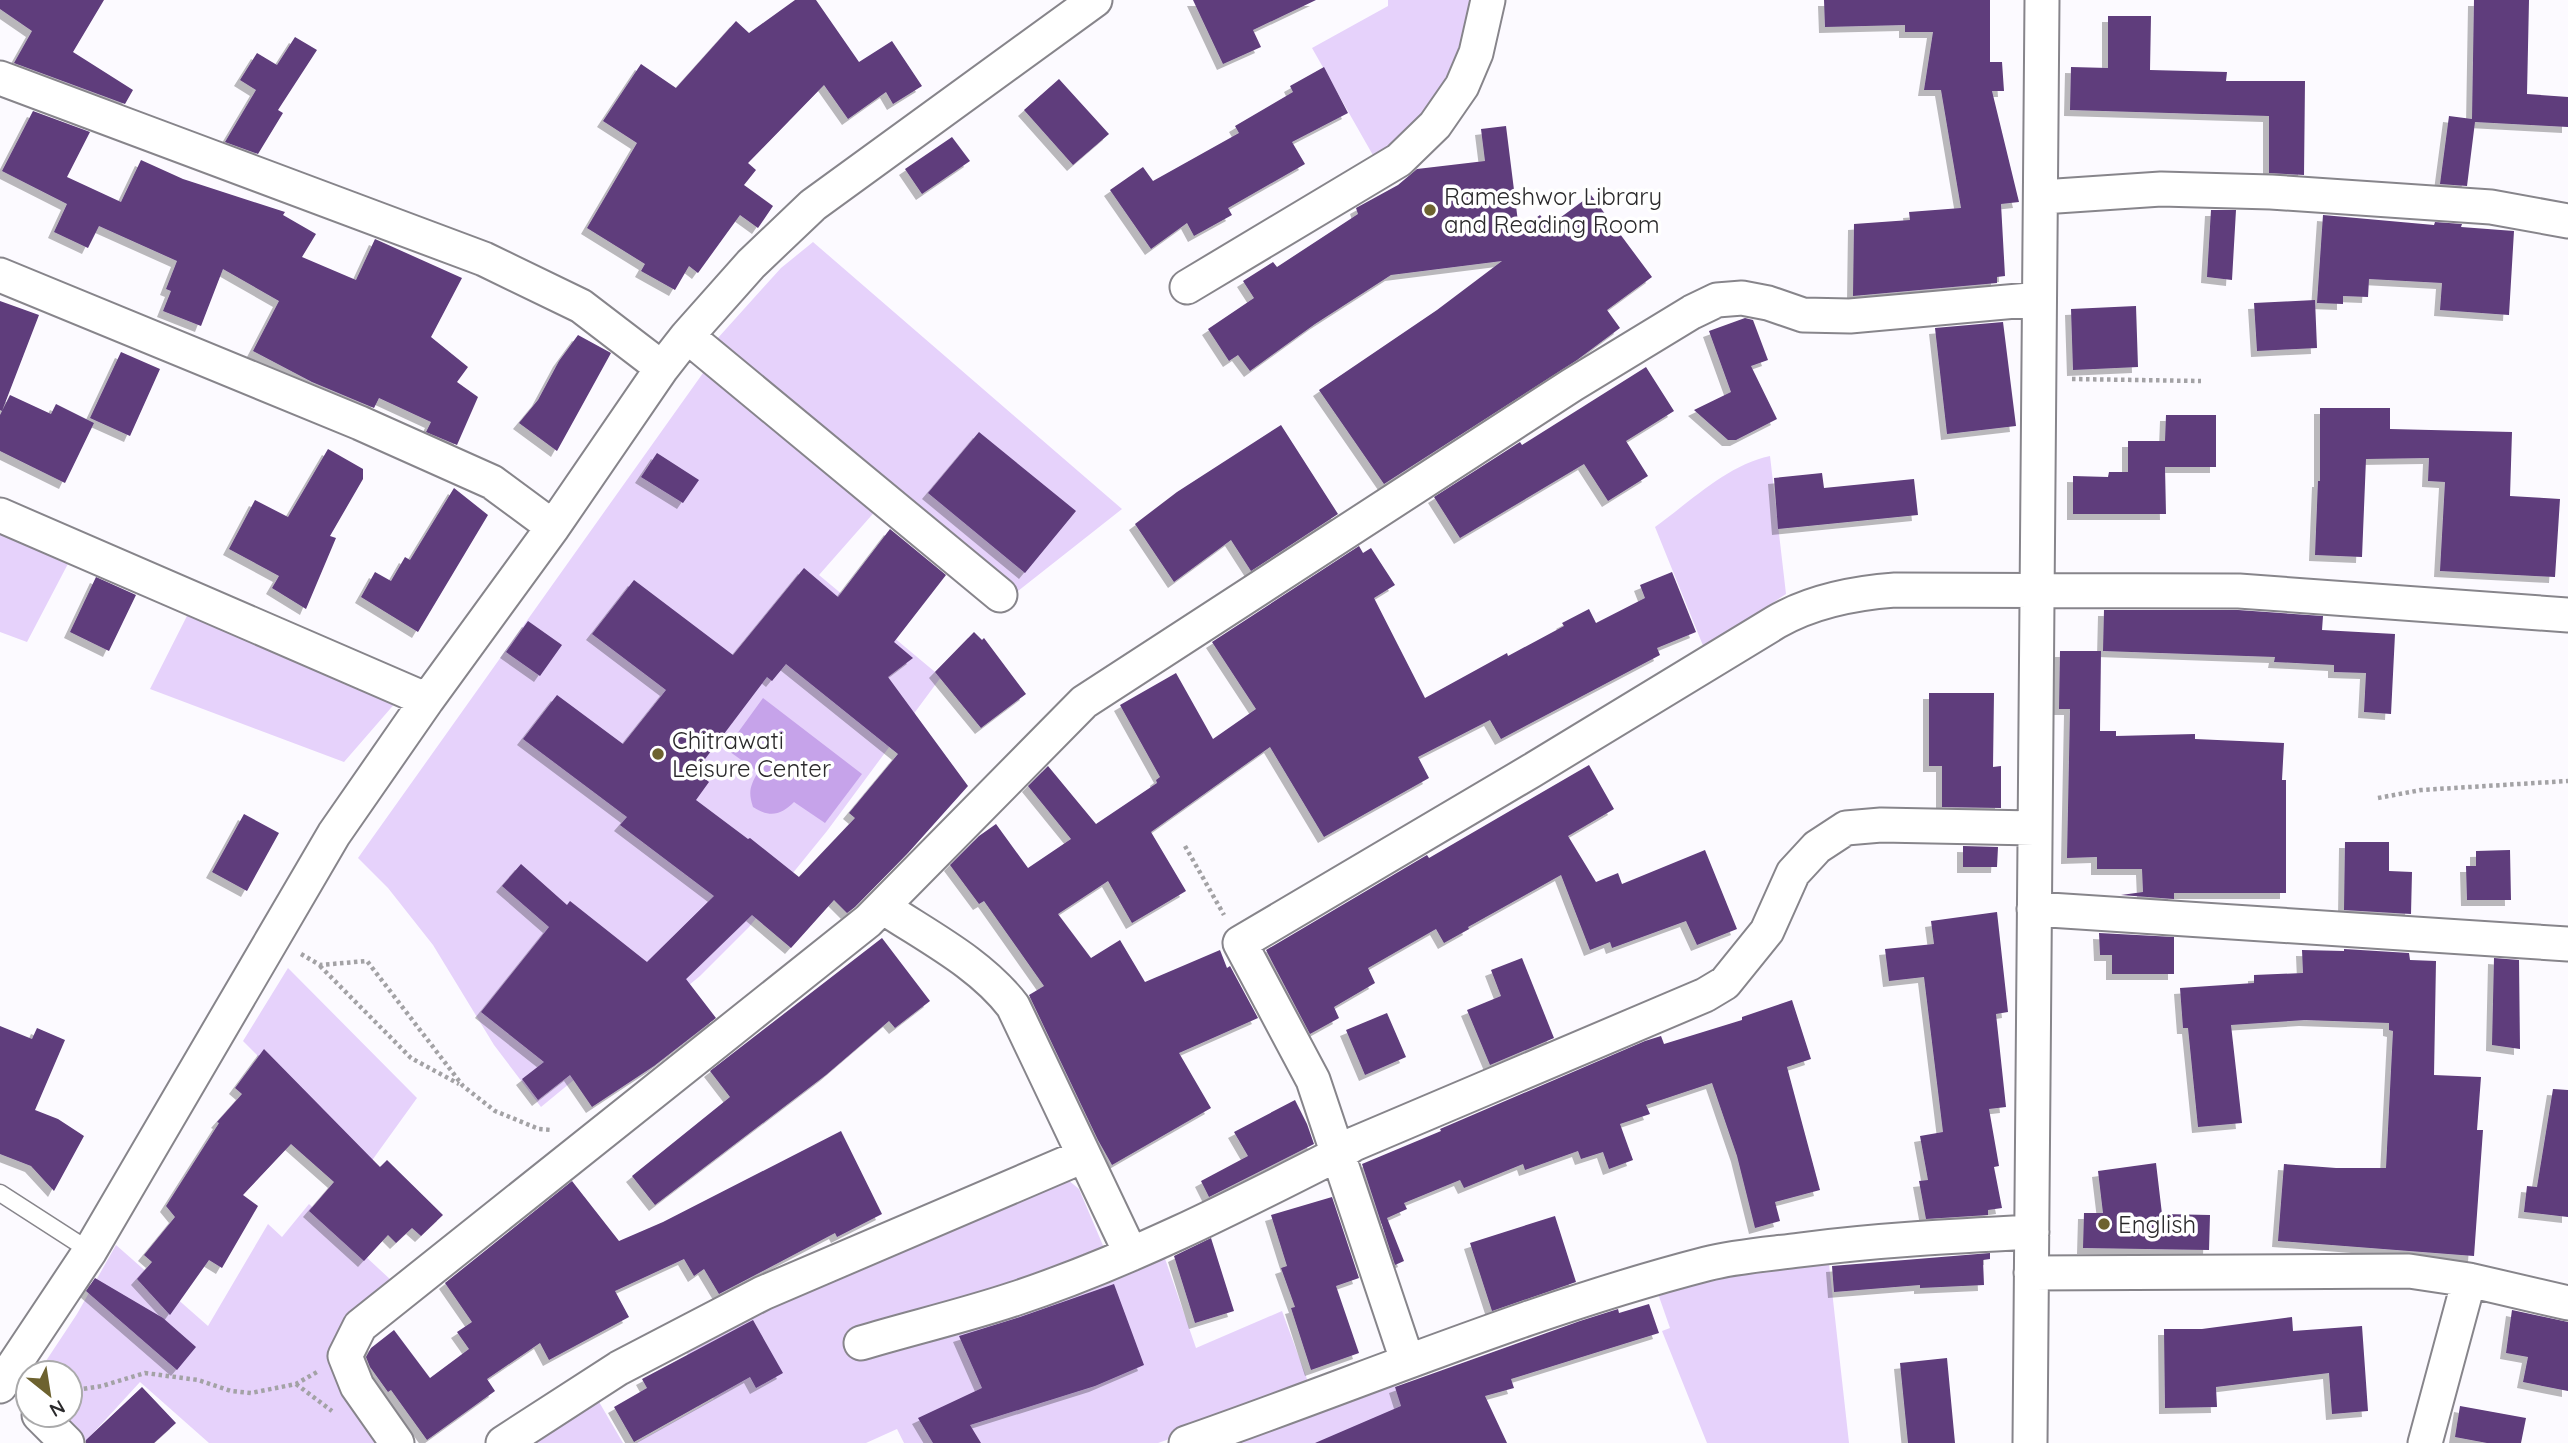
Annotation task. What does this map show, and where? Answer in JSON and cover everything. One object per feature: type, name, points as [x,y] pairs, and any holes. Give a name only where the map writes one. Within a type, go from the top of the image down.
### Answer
[{"type":"street","points":[[2,1384],[90,1251],[334,834],[687,335],[751,264],[813,205],[1095,0]]},
{"type":"street","points":[[1187,287],[1399,160],[1435,125],[1462,86],[1476,53],[1488,0]]},
{"type":"street","points":[[2029,1443],[2042,0]]},
{"type":"street","points":[[0,78],[484,259],[581,306],[662,368]]},
{"type":"street","points":[[2042,197],[2161,189],[2271,192],[2491,207],[2568,221]]},
{"type":"street","points":[[0,275],[360,423],[492,482],[553,527]]},
{"type":"street","points":[[397,1443],[356,1386],[345,1356],[360,1325],[883,908],[1084,702],[1572,385],[1692,312],[1717,300],[1742,298],[1768,303],[1802,315],[1850,316],[2039,299]]},
{"type":"street","points":[[687,335],[1000,594]]},
{"type":"street","points":[[0,515],[427,700]]},
{"type":"street","points":[[1407,1360],[1313,1080],[1240,943],[1796,610],[1870,592],[2239,591],[2568,615]]},
{"type":"street","points":[[860,1343],[1014,1299],[1131,1254],[1209,1220],[1354,1144],[1693,1000],[1725,983],[1767,932],[1793,873],[1817,847],[1846,828],[1881,825],[2034,828]]},
{"type":"street","points":[[883,908],[973,967],[999,988],[1013,1006],[1131,1254]]},
{"type":"street","points":[[2034,909],[2568,944]]},
{"type":"street","points":[[503,1443],[619,1368],[763,1293],[1083,1156]]},
{"type":"street","points":[[1186,1443],[1407,1360],[1594,1297],[1708,1264],[1754,1255],[1884,1240],[2032,1232]]},
{"type":"street","points":[[2031,1273],[2409,1271],[2469,1279],[2568,1303]]},
{"type":"street","points":[[2425,1443],[2469,1279]]},
{"type":"street","points":[[53,1429],[67,1443]]},
{"type":"lane","points":[[0,1193],[90,1251]]},
{"type":"path","points":[[2039,379],[2201,381]]},
{"type":"path","points":[[2378,798],[2421,790],[2568,781]]},
{"type":"path","points":[[1185,846],[1240,943]]},
{"type":"path","points":[[274,938],[320,965],[411,1058],[463,1086],[495,1111],[539,1129],[601,1134]]},
{"type":"path","points":[[320,965],[367,961],[463,1086]]},
{"type":"path","points":[[84,1388],[145,1373],[198,1380],[231,1391],[251,1393],[296,1384],[345,1356]]},
{"type":"shaded area","points":[[1388,0],[1475,0],[1454,68],[1437,102],[1415,128],[1374,157],[1312,48],[1388,6]]},
{"type":"shaded area","points":[[813,242],[1122,509],[1018,591],[717,339],[781,268]]},
{"type":"shaded area","name":"Chitrawati Leisure Center","points":[[708,366],[878,508],[819,575],[941,677],[827,831],[749,927],[700,976],[541,1107],[494,1045],[433,945],[388,888],[358,858]]},
{"type":"shaded area","points":[[1770,456],[1786,594],[1704,648],[1655,527],[1724,476],[1739,467]]},
{"type":"shaded area","points":[[0,527],[71,558],[27,642],[0,632]]},
{"type":"shaded area","points":[[190,610],[397,701],[344,762],[150,689]]},
{"type":"shaded area","points":[[763,698],[862,774],[825,823],[794,802],[775,814],[753,807],[751,789],[758,772],[726,749]]},
{"type":"shaded area","points":[[288,968],[417,1098],[368,1166],[243,1041]]},
{"type":"shaded area","points":[[1062,1175],[1079,1189],[1113,1269],[1162,1250],[1196,1348],[1282,1311],[1311,1390],[1158,1443],[904,1443],[897,1429],[866,1443],[636,1443],[714,1399],[683,1347]]},
{"type":"shaded area","points":[[309,1204],[392,1281],[345,1348],[368,1375],[414,1443],[209,1443],[140,1382],[84,1443],[80,1443],[66,1429],[84,1429],[84,1359],[47,1359],[77,1314],[116,1245],[208,1326],[268,1224],[282,1237]]},
{"type":"shaded area","points":[[1828,1255],[1849,1443],[1707,1443],[1662,1331],[1670,1328],[1656,1288]]},
{"type":"shaded area","points":[[1394,1381],[1412,1443],[1216,1443]]},
{"type":"shaded area","points":[[595,1395],[623,1443],[518,1443]]},
{"type":"building","points":[[0,0],[104,0],[73,52],[133,90],[125,104],[14,63],[32,31],[0,9]]},
{"type":"building","points":[[795,0],[816,0],[859,62],[892,41],[922,86],[893,104],[886,92],[848,119],[824,85],[748,163],[756,170],[744,185],[773,206],[758,228],[740,215],[698,273],[689,266],[675,290],[641,271],[645,264],[587,228],[637,143],[603,121],[641,64],[676,88],[736,21],[749,33]]},
{"type":"building","points":[[1193,0],[1316,0],[1253,30],[1261,47],[1223,64]]},
{"type":"building","points":[[1824,0],[1990,0],[1990,62],[2002,62],[2004,91],[1992,91],[2019,202],[2001,204],[2005,276],[1997,277],[1997,283],[1853,296],[1854,224],[1910,220],[1909,212],[1961,208],[1941,90],[1924,90],[1933,32],[1905,32],[1905,25],[1825,27]]},
{"type":"building","points":[[2474,0],[2529,0],[2527,94],[2568,97],[2568,127],[2475,122],[2467,186],[2440,184],[2449,116],[2472,119]]},
{"type":"building","points":[[2108,16],[2151,16],[2150,70],[2227,72],[2226,81],[2305,81],[2304,175],[2269,173],[2269,116],[2070,110],[2071,67],[2108,68]]},
{"type":"building","points":[[295,37],[317,50],[278,110],[283,113],[258,154],[225,142],[256,90],[240,80],[257,53],[277,65]]},
{"type":"building","points":[[1324,67],[1348,113],[1292,142],[1305,164],[1228,208],[1232,215],[1194,236],[1187,223],[1151,249],[1110,190],[1143,167],[1153,181],[1239,133],[1235,126],[1293,92],[1290,86]]},
{"type":"building","points":[[1059,79],[1109,134],[1073,165],[1024,110]]},
{"type":"building","points":[[33,111],[90,132],[67,177],[121,202],[141,160],[183,179],[285,212],[283,215],[316,234],[302,257],[356,280],[375,239],[462,278],[431,337],[468,367],[457,382],[478,397],[457,445],[426,432],[431,422],[379,398],[374,408],[312,382],[253,351],[279,301],[223,269],[201,326],[163,311],[171,291],[166,289],[177,261],[99,226],[88,248],[54,232],[67,204],[2,171]]},
{"type":"building","points":[[1506,126],[1519,230],[1540,215],[1549,226],[1591,195],[1652,277],[1607,310],[1620,328],[1577,360],[1384,484],[1319,390],[1437,310],[1502,261],[1391,275],[1315,324],[1250,371],[1238,355],[1229,361],[1208,329],[1254,298],[1243,281],[1273,262],[1277,267],[1358,214],[1356,208],[1398,185],[1417,169],[1485,161],[1481,129]]},
{"type":"building","points":[[952,137],[970,161],[922,194],[905,169]]},
{"type":"building","points":[[2211,210],[2236,210],[2232,280],[2207,277]]},
{"type":"building","points":[[2323,215],[2434,225],[2435,222],[2462,224],[2461,227],[2514,231],[2509,315],[2440,310],[2442,283],[2369,279],[2368,297],[2343,296],[2343,304],[2317,303]]},
{"type":"building","points":[[2315,300],[2317,348],[2257,351],[2254,303]]},
{"type":"building","points":[[0,301],[39,315],[2,411],[0,410]]},
{"type":"building","points":[[2136,306],[2138,367],[2073,370],[2071,309]]},
{"type":"building","points":[[1745,318],[1753,320],[1768,360],[1751,366],[1777,419],[1736,440],[1728,440],[1694,410],[1731,392],[1709,331]]},
{"type":"building","points":[[2003,322],[2016,426],[1947,434],[1935,328]]},
{"type":"building","points":[[578,335],[611,353],[557,451],[519,423],[538,400],[559,361]]},
{"type":"building","points":[[121,352],[160,369],[130,436],[90,418]]},
{"type":"building","points":[[1646,367],[1674,411],[1626,441],[1648,476],[1608,501],[1584,464],[1460,538],[1434,497]]},
{"type":"building","points":[[10,395],[51,414],[56,404],[94,423],[65,483],[0,451],[0,415]]},
{"type":"building","points":[[2320,408],[2390,408],[2390,429],[2512,432],[2510,496],[2560,499],[2555,577],[2440,571],[2445,482],[2428,481],[2429,458],[2366,459],[2362,557],[2315,555],[2320,481]]},
{"type":"building","points":[[2166,415],[2216,415],[2216,467],[2165,467],[2166,514],[2073,514],[2073,476],[2108,477],[2109,472],[2128,472],[2128,441],[2165,441]]},
{"type":"building","points":[[1281,425],[1338,514],[1251,571],[1231,540],[1174,582],[1135,524],[1177,492]]},
{"type":"building","points":[[979,432],[1076,511],[1025,573],[928,493]]},
{"type":"building","points":[[328,449],[363,469],[363,479],[330,536],[336,538],[306,609],[272,588],[279,576],[229,549],[255,500],[288,517]]},
{"type":"building","points":[[657,453],[699,480],[683,503],[641,477]]},
{"type":"building","points":[[1822,473],[1824,488],[1914,479],[1918,515],[1778,529],[1774,478]]},
{"type":"building","points":[[454,488],[488,515],[418,632],[361,597],[375,572],[391,581],[405,557],[410,560]]},
{"type":"building","points":[[890,529],[946,575],[894,642],[913,658],[888,677],[968,786],[855,907],[847,913],[834,900],[791,948],[752,915],[686,979],[716,1018],[654,1066],[592,1107],[570,1075],[538,1100],[522,1079],[544,1062],[481,1012],[549,927],[502,886],[521,864],[567,905],[570,901],[647,962],[714,896],[620,825],[627,817],[523,739],[557,695],[623,744],[666,690],[592,634],[634,580],[733,655],[804,568],[838,597]],"holes":[[[786,664],[898,754],[849,813],[855,818],[799,877],[696,800],[709,782],[696,771],[767,677],[772,681]]]},
{"type":"building","points":[[1359,546],[1363,553],[1371,548],[1395,585],[1374,598],[1425,698],[1507,653],[1508,656],[1564,626],[1562,623],[1589,609],[1596,623],[1645,598],[1640,585],[1672,572],[1696,632],[1657,648],[1660,655],[1501,739],[1490,720],[1418,757],[1429,778],[1324,837],[1270,747],[1151,832],[1186,891],[1132,923],[1108,881],[1058,914],[1091,958],[1120,940],[1145,982],[1220,950],[1227,968],[1230,966],[1258,1018],[1179,1053],[1211,1108],[1112,1165],[1029,995],[1044,986],[984,901],[979,904],[950,865],[979,836],[996,824],[1028,868],[1071,839],[1028,786],[1048,766],[1096,824],[1157,783],[1156,780],[1160,777],[1120,705],[1176,673],[1213,739],[1256,709],[1212,642]]},
{"type":"building","points":[[96,577],[136,595],[109,651],[70,632]]},
{"type":"building","points":[[2104,610],[2238,610],[2323,616],[2322,630],[2395,634],[2391,714],[2364,712],[2366,673],[2334,672],[2334,665],[2274,662],[2275,657],[2103,651]]},
{"type":"building","points":[[528,621],[562,645],[540,676],[506,652]]},
{"type":"building","points":[[974,632],[982,640],[984,638],[1026,694],[981,728],[935,672]]},
{"type":"building","points":[[2060,651],[2101,651],[2100,731],[2116,731],[2116,736],[2195,734],[2195,739],[2284,743],[2282,780],[2286,780],[2286,893],[2174,893],[2174,899],[2121,895],[2143,892],[2142,869],[2097,869],[2097,857],[2067,858],[2070,709],[2059,709]]},
{"type":"building","points":[[1929,693],[1994,693],[1993,767],[2001,766],[2001,808],[1942,807],[1942,766],[1929,766]]},
{"type":"building","points":[[1589,765],[1614,809],[1568,836],[1596,882],[1618,873],[1622,884],[1705,850],[1737,929],[1697,945],[1686,921],[1612,948],[1610,942],[1590,950],[1561,875],[1444,943],[1436,929],[1368,968],[1375,983],[1334,1007],[1339,1018],[1310,1034],[1266,950],[1427,855],[1429,858]]},
{"type":"building","points":[[244,814],[279,833],[247,891],[212,872]]},
{"type":"building","points":[[2345,842],[2389,842],[2389,871],[2412,872],[2411,914],[2344,910]]},
{"type":"building","points":[[1963,846],[1998,847],[1997,867],[1963,867]]},
{"type":"building","points":[[2510,850],[2511,900],[2467,900],[2466,866],[2476,866],[2476,851]]},
{"type":"building","points":[[1997,912],[2008,1012],[1996,1014],[2006,1107],[1989,1109],[1999,1166],[1994,1167],[2002,1208],[1988,1210],[1988,1215],[1926,1219],[1919,1181],[1928,1180],[1920,1136],[1943,1132],[1924,977],[1889,981],[1885,949],[1934,944],[1931,921]]},
{"type":"building","points":[[2099,933],[2174,937],[2174,974],[2112,974],[2112,955],[2100,955]]},
{"type":"building","points":[[882,938],[930,1001],[895,1028],[889,1021],[826,1075],[655,1205],[632,1176],[730,1097],[710,1071]]},
{"type":"building","points":[[2344,949],[2409,953],[2410,960],[2436,961],[2434,1075],[2481,1077],[2477,1130],[2483,1130],[2474,1256],[2278,1241],[2284,1164],[2386,1168],[2393,1031],[2389,1030],[2389,1023],[2305,1020],[2231,1025],[2242,1123],[2198,1127],[2188,1028],[2183,1028],[2180,988],[2254,983],[2254,975],[2303,973],[2302,950]]},
{"type":"building","points":[[1522,958],[1554,1038],[1490,1065],[1467,1010],[1501,996],[1491,970]]},
{"type":"building","points":[[2494,958],[2519,960],[2520,1049],[2492,1045]]},
{"type":"building","points":[[1792,1000],[1811,1059],[1787,1067],[1820,1190],[1775,1202],[1780,1221],[1755,1228],[1737,1156],[1712,1083],[1646,1105],[1650,1114],[1620,1124],[1633,1160],[1609,1169],[1603,1152],[1581,1159],[1578,1151],[1525,1170],[1523,1164],[1464,1188],[1460,1180],[1404,1203],[1407,1209],[1387,1218],[1404,1261],[1395,1265],[1362,1164],[1645,1041],[1661,1036],[1664,1044],[1742,1020],[1742,1017]]},
{"type":"building","points":[[1387,1013],[1406,1057],[1365,1075],[1346,1030]]},
{"type":"building","points":[[0,1026],[32,1039],[37,1028],[65,1040],[35,1110],[58,1119],[84,1136],[54,1191],[31,1166],[0,1154]]},
{"type":"building","points":[[264,1049],[380,1167],[387,1160],[443,1215],[421,1236],[412,1228],[396,1243],[388,1235],[364,1261],[309,1211],[334,1182],[291,1144],[243,1195],[258,1206],[222,1268],[209,1260],[170,1315],[137,1279],[152,1262],[144,1255],[175,1217],[166,1206],[219,1123],[217,1122],[242,1094],[235,1088]]},
{"type":"building","points":[[2553,1089],[2568,1090],[2568,1217],[2524,1212],[2527,1186],[2537,1187]]},
{"type":"building","points":[[1295,1100],[1314,1144],[1209,1197],[1201,1181],[1248,1156],[1234,1132]]},
{"type":"building","points":[[841,1131],[882,1214],[837,1237],[835,1233],[719,1294],[704,1269],[694,1276],[684,1259],[615,1291],[629,1317],[549,1360],[540,1343],[487,1379],[495,1391],[427,1440],[391,1390],[388,1392],[370,1367],[366,1357],[371,1348],[394,1330],[430,1378],[469,1349],[457,1332],[472,1322],[445,1283],[572,1181],[619,1241],[663,1222]]},
{"type":"building","points":[[2156,1163],[2162,1214],[2210,1215],[2209,1250],[2083,1248],[2084,1213],[2103,1213],[2098,1171]]},
{"type":"building","points":[[1332,1197],[1359,1278],[1336,1286],[1359,1353],[1311,1370],[1291,1308],[1295,1307],[1281,1268],[1287,1266],[1271,1215]]},
{"type":"building","points":[[1555,1216],[1576,1282],[1492,1311],[1470,1243]]},
{"type":"building","points":[[1211,1238],[1234,1311],[1195,1323],[1174,1256]]},
{"type":"building","points":[[1990,1253],[1990,1259],[1983,1260],[1984,1285],[1920,1288],[1920,1285],[1834,1292],[1832,1266]]},
{"type":"building","points":[[95,1278],[163,1318],[196,1347],[177,1370],[86,1291]]},
{"type":"building","points":[[1114,1284],[1144,1365],[1095,1386],[970,1425],[981,1443],[933,1443],[918,1418],[982,1388],[959,1336]]},
{"type":"building","points":[[1649,1304],[1659,1333],[1511,1379],[1514,1388],[1485,1396],[1507,1443],[1315,1443],[1401,1406],[1395,1387],[1580,1321],[1618,1309],[1619,1313]]},
{"type":"building","points":[[2512,1310],[2568,1322],[2568,1391],[2523,1382],[2528,1357],[2506,1353]]},
{"type":"building","points":[[2292,1317],[2293,1331],[2362,1326],[2368,1411],[2332,1414],[2329,1373],[2216,1387],[2217,1407],[2165,1408],[2164,1329],[2202,1329]]},
{"type":"building","points":[[753,1320],[783,1373],[756,1388],[750,1377],[634,1442],[614,1407],[647,1388],[642,1379]]},
{"type":"building","points":[[1947,1358],[1955,1443],[1908,1443],[1900,1363]]},
{"type":"building","points":[[142,1387],[176,1423],[154,1443],[86,1443],[86,1440]]},
{"type":"building","points":[[2460,1406],[2526,1418],[2521,1443],[2487,1443],[2455,1437]]},
{"type":"place","name":"Rameshwor Library and Reading Room","points":[[1430,210]]},
{"type":"place","name":"Chitrawati Leisure Center","points":[[658,754]]},
{"type":"place","name":"English","points":[[2104,1224]]}]
